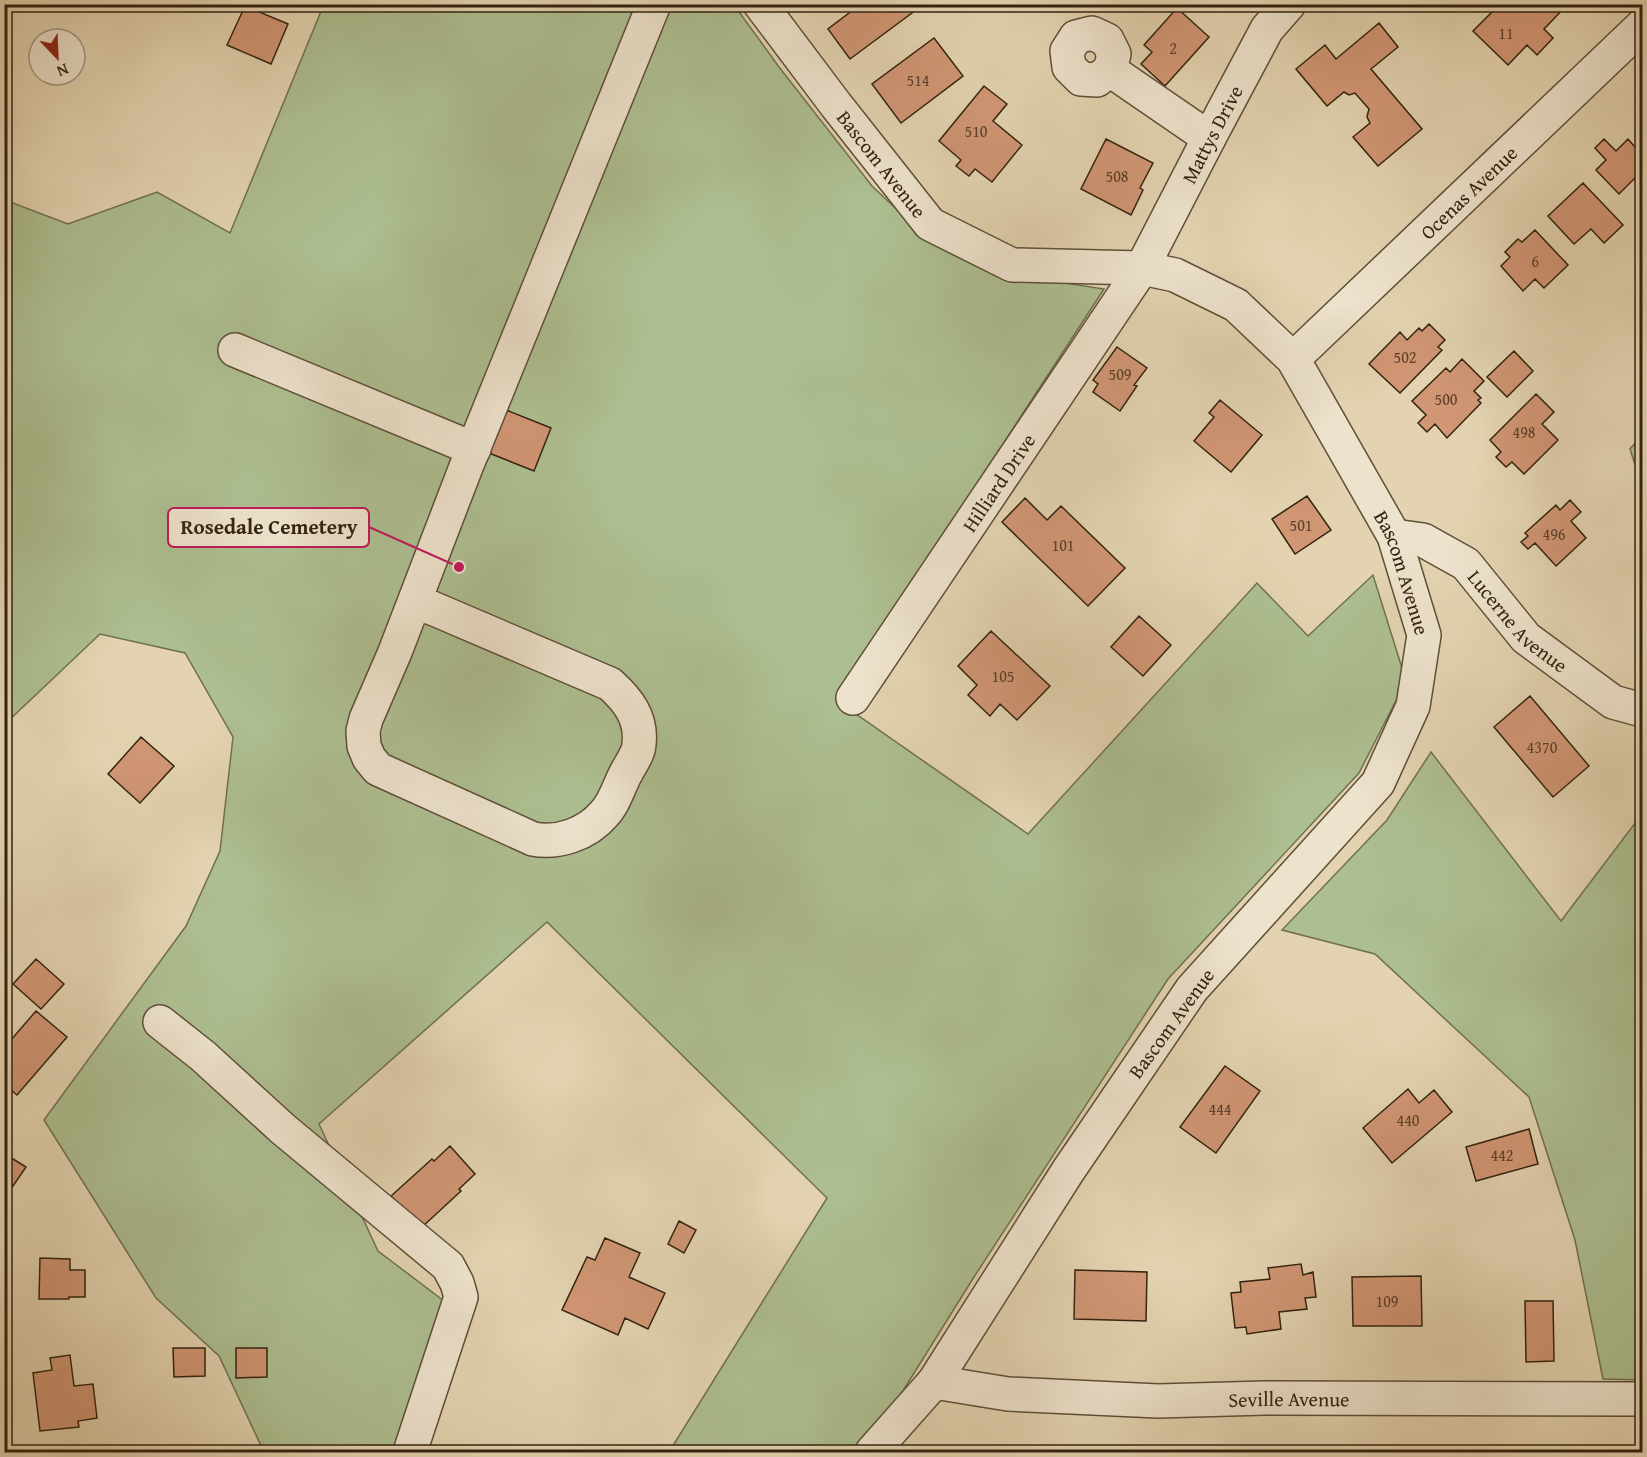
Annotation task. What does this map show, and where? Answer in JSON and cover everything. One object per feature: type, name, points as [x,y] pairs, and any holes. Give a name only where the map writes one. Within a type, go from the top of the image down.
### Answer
[{"type":"street","points":[[414,603],[432,608],[610,684],[623,696],[634,711],[639,727],[639,746],[605,813],[590,826],[570,837],[547,842],[533,839],[378,769],[369,758],[364,746],[363,731],[507,366],[654,4]]},
{"type":"street","name":"Bascom Avenue","points":[[760,4],[930,224],[1011,265],[1143,268],[1175,274],[1236,305],[1293,359],[1394,536],[1424,635],[1413,706],[1378,783],[1191,989],[1068,1171],[934,1382],[872,1452]]},
{"type":"street","name":"Mattys Drive","points":[[1143,268],[1267,29],[1289,4]]},
{"type":"street","name":"Ocenas Avenue","points":[[1293,359],[1642,26]]},
{"type":"street","points":[[1110,70],[1209,138]]},
{"type":"street","name":"Hilliard Drive","points":[[853,698],[1143,268]]},
{"type":"street","points":[[234,350],[474,449]]},
{"type":"street","points":[[507,366],[513,381],[516,410]]},
{"type":"street","name":"Lucerne Avenue","points":[[1394,536],[1423,540],[1466,564],[1526,638],[1613,702],[1642,710]]},
{"type":"street","points":[[160,1022],[203,1056],[283,1129],[448,1266],[461,1297],[410,1452]]},
{"type":"street","name":"Seville Avenue","points":[[934,1382],[1008,1394],[1158,1401],[1265,1398],[1642,1399]]},
{"type":"green space","points":[[324,4],[734,5],[779,67],[872,186],[922,233],[1013,275],[1104,289],[836,700],[1028,834],[1257,583],[1308,636],[1373,575],[1406,681],[1359,773],[1168,979],[974,1277],[896,1402],[849,1452],[669,1452],[827,1198],[547,922],[319,1124],[378,1251],[469,1320],[423,1452],[264,1452],[219,1356],[156,1298],[44,1120],[186,926],[220,851],[233,737],[185,653],[100,634],[5,724],[5,200],[68,224],[157,192],[230,233]]},
{"type":"green space","points":[[1642,435],[1642,487],[1630,449]]},
{"type":"green space","points":[[1431,752],[1561,921],[1642,814],[1642,1380],[1603,1379],[1575,1240],[1529,1097],[1375,954],[1282,930],[1387,820]]},
{"type":"building","points":[[861,4],[924,4],[850,59],[828,29]]},
{"type":"building","points":[[1500,4],[1568,4],[1544,29],[1553,38],[1537,55],[1527,45],[1508,65],[1473,31]]},
{"type":"building","points":[[245,6],[288,24],[271,64],[227,45]]},
{"type":"building","points":[[1177,8],[1209,37],[1165,86],[1141,64],[1152,52],[1144,45]]},
{"type":"building","points":[[1379,23],[1398,47],[1371,69],[1422,129],[1378,166],[1353,137],[1370,123],[1367,117],[1369,109],[1355,93],[1349,95],[1344,92],[1327,106],[1296,69],[1325,45],[1336,59]]},
{"type":"building","points":[[934,38],[963,76],[901,123],[872,84]]},
{"type":"building","points":[[984,86],[1007,104],[993,121],[1022,145],[992,182],[975,169],[969,176],[956,166],[961,160],[939,141]]},
{"type":"building","points":[[1106,139],[1153,163],[1140,188],[1143,190],[1131,215],[1081,189]]},
{"type":"building","points":[[1604,139],[1616,151],[1628,139],[1642,155],[1642,171],[1619,194],[1596,170],[1606,160],[1595,148]]},
{"type":"building","points":[[1583,183],[1623,225],[1604,243],[1591,229],[1574,244],[1548,216]]},
{"type":"building","points":[[1535,230],[1568,265],[1544,288],[1535,279],[1523,291],[1501,266],[1510,257],[1505,252],[1518,239],[1522,242]]},
{"type":"building","points":[[1429,324],[1445,340],[1438,347],[1442,350],[1400,393],[1369,364],[1400,332],[1407,340],[1419,328],[1422,331]]},
{"type":"building","points":[[1117,347],[1147,368],[1134,385],[1137,386],[1120,411],[1093,392],[1098,384],[1093,380]]},
{"type":"building","points":[[1514,351],[1533,371],[1507,397],[1487,377]]},
{"type":"building","points":[[1462,359],[1484,381],[1474,391],[1481,398],[1478,400],[1481,403],[1447,438],[1435,424],[1427,432],[1418,423],[1426,415],[1412,401],[1446,368],[1450,372]]},
{"type":"building","points":[[1536,394],[1554,412],[1542,424],[1558,440],[1524,474],[1512,462],[1506,467],[1496,457],[1501,452],[1490,440]]},
{"type":"building","points":[[1220,400],[1262,435],[1231,472],[1194,441],[1214,417],[1209,413]]},
{"type":"building","points":[[506,410],[551,428],[534,471],[489,453]]},
{"type":"building","points":[[1307,496],[1331,530],[1295,554],[1272,519]]},
{"type":"building","points":[[1025,498],[1047,520],[1061,506],[1125,568],[1088,606],[1002,522]]},
{"type":"building","points":[[1570,500],[1581,512],[1571,521],[1586,538],[1556,566],[1535,543],[1528,549],[1521,542],[1528,536],[1525,533],[1556,505],[1560,510]]},
{"type":"building","points":[[1139,616],[1171,645],[1143,676],[1111,647]]},
{"type":"building","points":[[991,631],[1050,686],[1017,720],[1000,704],[990,716],[968,695],[977,685],[958,666]]},
{"type":"building","points":[[1530,696],[1589,766],[1553,797],[1494,727]]},
{"type":"building","points":[[141,737],[174,766],[140,803],[108,774]]},
{"type":"building","points":[[36,959],[64,984],[41,1009],[13,984]]},
{"type":"building","points":[[36,1011],[67,1037],[17,1095],[4,1084],[4,1048]]},
{"type":"building","points":[[1225,1066],[1260,1091],[1216,1153],[1180,1127]]},
{"type":"building","points":[[1408,1089],[1419,1103],[1434,1090],[1452,1112],[1392,1163],[1363,1128]]},
{"type":"building","points":[[1529,1129],[1538,1164],[1476,1181],[1466,1147]]},
{"type":"building","points":[[450,1146],[475,1174],[459,1189],[461,1191],[421,1228],[391,1196]]},
{"type":"building","points":[[4,1155],[26,1167],[4,1199]]},
{"type":"building","points":[[679,1221],[696,1230],[684,1253],[668,1244]]},
{"type":"building","points":[[605,1238],[640,1253],[629,1277],[665,1293],[648,1329],[625,1318],[618,1335],[562,1310],[587,1257],[595,1260]]},
{"type":"building","points":[[40,1258],[70,1259],[70,1270],[85,1270],[85,1297],[39,1299]]},
{"type":"building","points":[[1301,1264],[1303,1275],[1313,1272],[1316,1297],[1305,1298],[1307,1309],[1279,1312],[1281,1329],[1247,1334],[1246,1327],[1235,1328],[1231,1293],[1241,1292],[1240,1282],[1270,1279],[1268,1268]]},
{"type":"building","points":[[1075,1270],[1147,1272],[1146,1321],[1074,1319]]},
{"type":"building","points":[[1421,1276],[1422,1326],[1353,1326],[1352,1277]]},
{"type":"building","points":[[1525,1301],[1553,1301],[1554,1361],[1526,1362]]},
{"type":"building","points":[[173,1348],[205,1348],[205,1376],[174,1377]]},
{"type":"building","points":[[236,1348],[267,1348],[267,1377],[236,1378]]},
{"type":"building","points":[[70,1355],[74,1386],[93,1384],[97,1418],[78,1421],[79,1427],[40,1431],[33,1373],[52,1370],[50,1358]]},
{"type":"place","name":"Rosedale Cemetery","points":[[459,567]]}]
